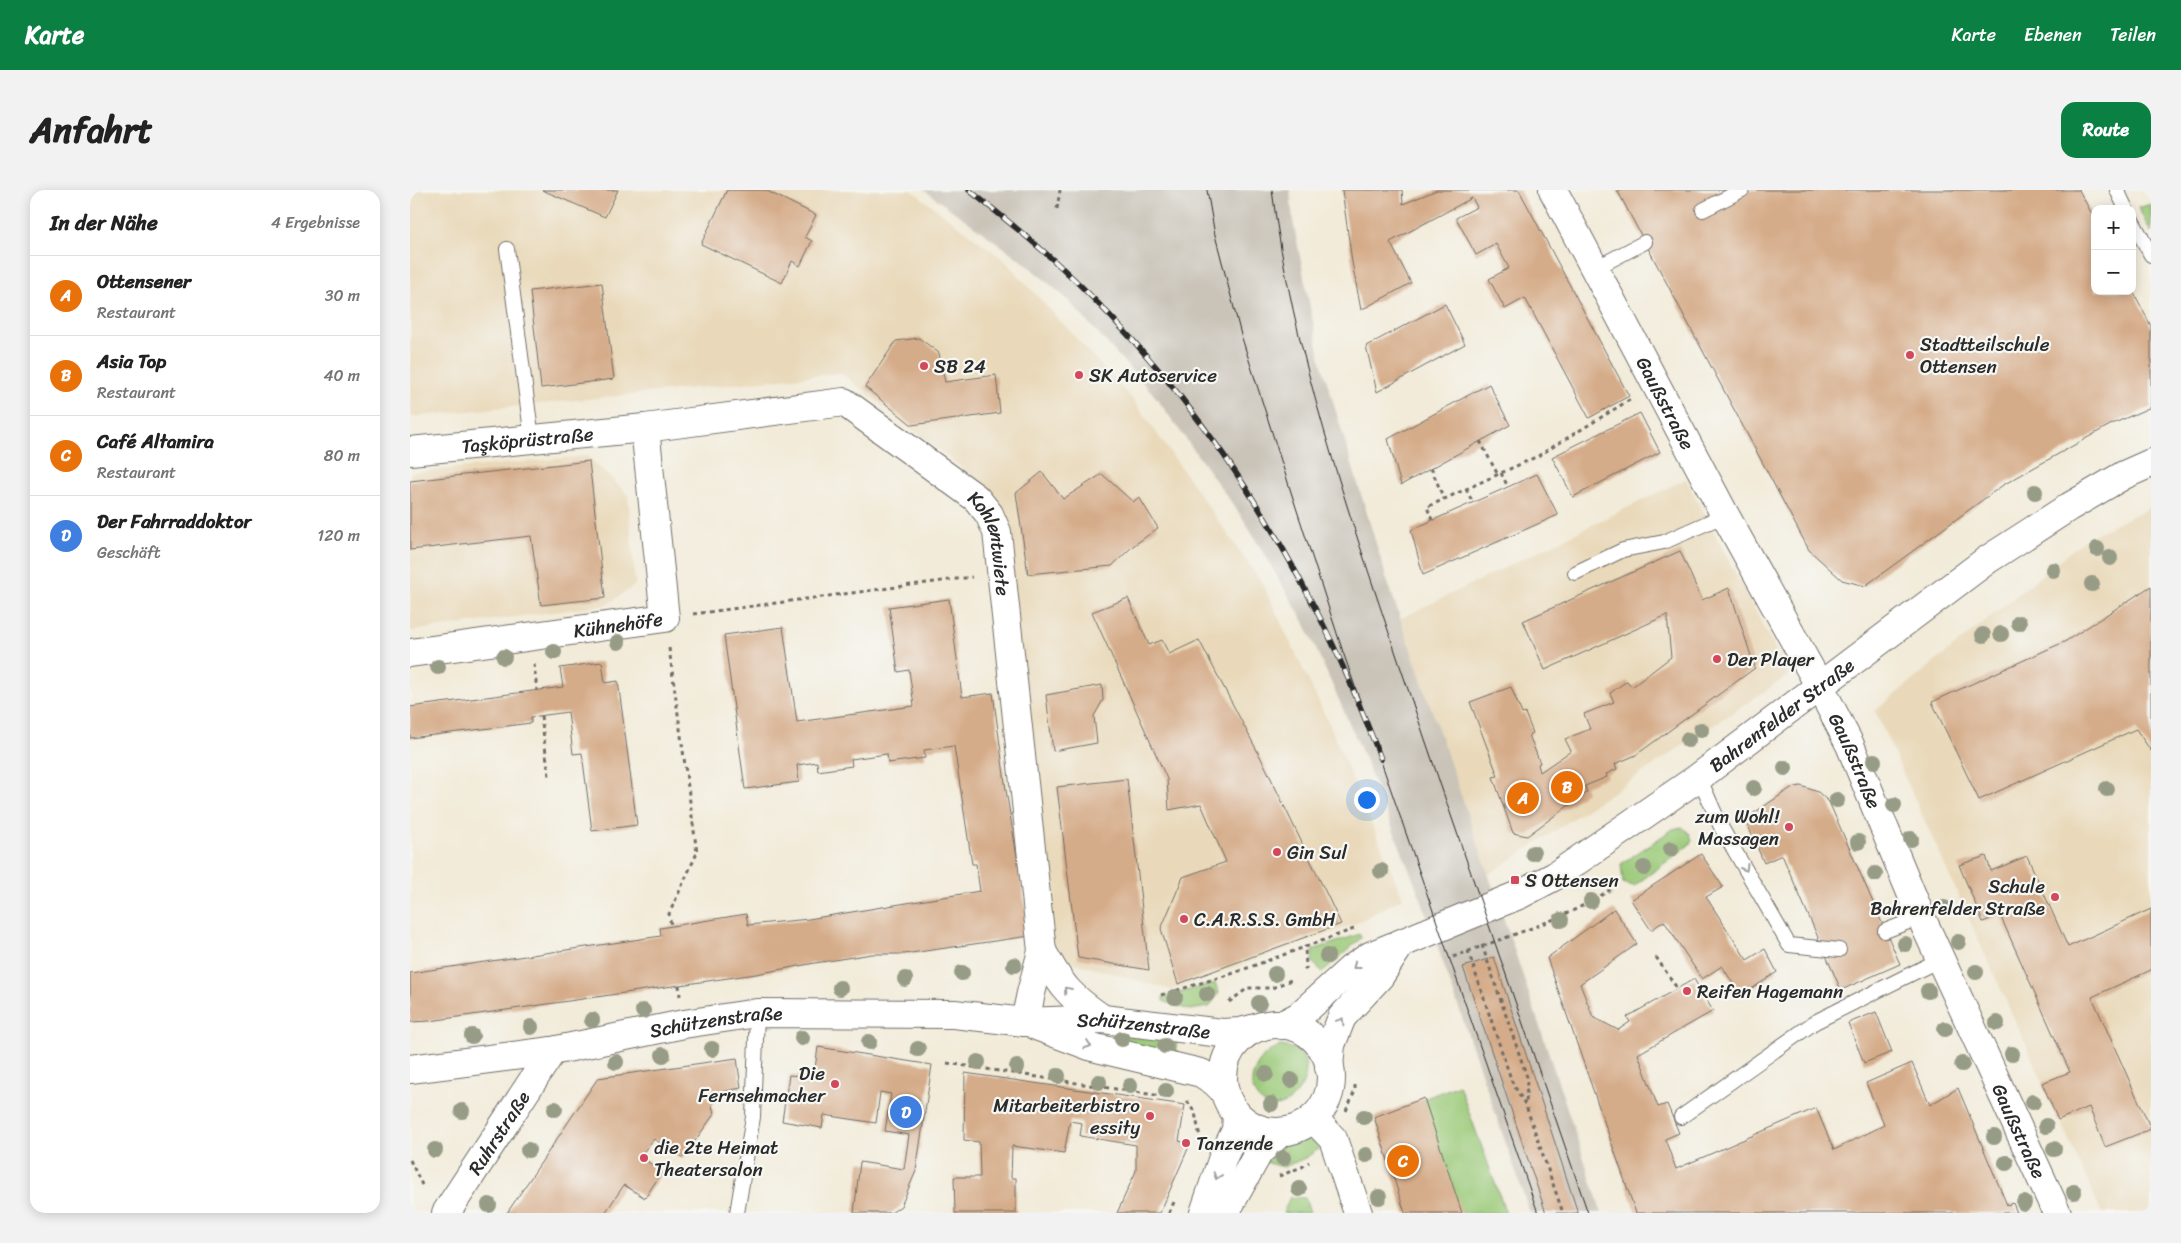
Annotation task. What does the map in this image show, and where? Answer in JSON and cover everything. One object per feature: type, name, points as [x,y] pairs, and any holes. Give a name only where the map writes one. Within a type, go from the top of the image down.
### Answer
[{"type":"street","name":"Gaußstraße","points":[[1553,190],[1725,516],[1819,685],[1850,745],[1921,917],[2057,1213]]},
{"type":"street","name":"Kohlentwiete","points":[[645,428],[844,402],[976,498],[989,514],[997,532],[1002,573],[1042,951],[1025,1022]]},
{"type":"street","name":"Taşköprüstraße","points":[[410,451],[645,428]]},
{"type":"street","name":"Kühnehöfe","points":[[410,653],[665,618],[645,428]]},
{"type":"street","name":"Bahrenfelder Straße","points":[[1271,1026],[1299,1016],[1351,969],[1370,956],[1522,894],[1556,876],[1699,777],[1994,555],[2069,507],[2124,475],[2151,463]]},
{"type":"street","points":[[1231,1103],[1255,1128],[1281,1132],[1292,1130],[1313,1118],[1323,1106],[1329,1092],[1331,1045],[1342,1017],[1380,976],[1400,945]]},
{"type":"street","name":"Kohlentwiete","points":[[1042,951],[1066,991],[1077,1002],[1103,1019]]},
{"type":"street","name":"Schützenstraße","points":[[410,1069],[552,1052],[684,1024],[757,1013],[954,1014],[1025,1022],[1103,1019],[1222,1033],[1240,1032],[1271,1026]]},
{"type":"street","name":"Schützenstraße","points":[[1025,1022],[1092,1047],[1200,1073],[1215,1082],[1231,1103]]},
{"type":"street","points":[[1204,1213],[1223,1157],[1236,1130],[1223,1073],[1231,1051],[1241,1038],[1271,1026],[1298,1029],[1312,1038],[1322,1049],[1329,1068]]},
{"type":"street","name":"Ruhrstraße","points":[[446,1213],[552,1052]]},
{"type":"street","points":[[1313,1118],[1333,1139],[1358,1213]]},
{"type":"street","points":[[1225,1213],[1259,1152],[1281,1132]]},
{"type":"lane","points":[[1703,210],[1742,190]]},
{"type":"lane","points":[[2117,190],[2124,205]]},
{"type":"lane","points":[[2136,227],[2151,255]]},
{"type":"lane","points":[[1594,268],[1645,242]]},
{"type":"lane","points":[[507,249],[532,439]]},
{"type":"lane","points":[[1575,573],[1623,550],[1664,542],[1725,516]]},
{"type":"lane","points":[[1699,777],[1721,827],[1789,945],[1839,950]]},
{"type":"lane","points":[[1885,931],[1921,917]]},
{"type":"lane","points":[[1681,1117],[1815,1022],[1941,959]]},
{"type":"lane","points":[[737,1213],[753,1117],[757,1013]]},
{"type":"path","points":[[1057,209],[1060,190]]},
{"type":"path","points":[[1432,520],[1427,507],[1538,456],[1656,384]]},
{"type":"path","points":[[1480,441],[1508,487]]},
{"type":"path","points":[[1431,468],[1444,499]]},
{"type":"path","points":[[1466,489],[1472,503]]},
{"type":"path","points":[[671,926],[669,914],[697,853],[665,618],[1002,573]]},
{"type":"path","points":[[541,716],[548,776]]},
{"type":"path","points":[[1451,958],[1572,911],[1594,901],[1614,888]]},
{"type":"path","points":[[1156,996],[1231,974],[1356,928]]},
{"type":"path","points":[[1482,945],[1527,1077],[1526,1106]]},
{"type":"path","points":[[1300,973],[1306,968],[1305,946]]},
{"type":"path","points":[[1468,951],[1512,1082],[1526,1106],[1563,1213]]},
{"type":"path","points":[[1656,957],[1677,988]]},
{"type":"path","points":[[1227,1004],[1248,988],[1272,988],[1288,983],[1294,978]]},
{"type":"path","points":[[947,1062],[1167,1097]]},
{"type":"path","points":[[1275,1177],[1302,1167],[1320,1153],[1333,1139],[1355,1091],[1355,1077]]},
{"type":"path","points":[[1182,1100],[1187,1102],[1195,1113],[1199,1142]]},
{"type":"path","points":[[410,1160],[422,1185]]},
{"type":"path","points":[[1169,1213],[1176,1197]]},
{"type":"shaded area","points":[[410,190],[911,190],[1005,261],[1134,401],[1262,583],[1331,728],[1403,898],[1352,925],[1171,990],[1054,957],[996,495],[841,373],[410,417]]},
{"type":"shaded area","points":[[924,190],[1290,190],[1293,221],[1321,362],[1388,583],[1510,937],[1602,1213],[1530,1213],[1421,899],[1360,747],[1304,622],[1244,520],[1155,396],[1066,298],[1021,260]]},
{"type":"shaded area","points":[[587,456],[628,495],[635,585],[606,605],[410,631],[410,473]]},
{"type":"shaded area","points":[[1686,479],[1789,675],[1488,875],[1400,619]]},
{"type":"shaded area","name":"Schule Bahrenfelder Straße","points":[[2151,507],[2151,1213],[2102,1213],[1875,711],[2087,538]]},
{"type":"green space","points":[[2151,204],[2151,232],[2138,208]]},
{"type":"green space","points":[[1682,827],[1690,834],[1692,841],[1689,845],[1634,886],[1623,883],[1621,864],[1673,829]]},
{"type":"green space","points":[[1360,934],[1361,938],[1323,972],[1312,962],[1313,950]]},
{"type":"green space","points":[[1215,983],[1219,993],[1209,1007],[1189,1010],[1163,1001],[1163,997]]},
{"type":"green space","points":[[1114,1033],[1177,1040],[1175,1055],[1112,1041]]},
{"type":"green space","points":[[1281,1046],[1296,1050],[1304,1060],[1306,1071],[1303,1084],[1296,1095],[1286,1103],[1274,1106],[1262,1102],[1255,1095],[1252,1087],[1252,1078],[1260,1061],[1266,1054]]},
{"type":"green space","points":[[1459,1085],[1506,1213],[1461,1213],[1418,1101]]},
{"type":"green space","points":[[1311,1139],[1320,1148],[1305,1158],[1284,1167],[1265,1162],[1284,1145]]},
{"type":"green space","points":[[1290,1197],[1305,1198],[1310,1213],[1283,1213]]},
{"type":"building","points":[[542,190],[618,190],[605,217]]},
{"type":"building","points":[[727,190],[765,190],[816,215],[805,237],[812,241],[800,266],[792,261],[782,283],[701,244]]},
{"type":"building","points":[[1342,190],[1402,190],[1403,204],[1437,190],[1519,190],[1629,396],[1589,418],[1525,298],[1505,309],[1489,279],[1509,268],[1496,244],[1476,255],[1456,218],[1477,207],[1472,198],[1390,242],[1411,283],[1361,310]]},
{"type":"building","name":"Stadtteilschule Ottensen","points":[[1617,190],[2079,190],[2091,212],[2091,295],[2135,295],[2151,326],[2151,407],[2110,425],[2003,485],[1865,586],[1842,580],[1809,550]]},
{"type":"building","points":[[602,283],[614,379],[541,388],[530,291]]},
{"type":"building","points":[[1445,304],[1465,344],[1377,392],[1366,346]]},
{"type":"building","points":[[919,338],[939,353],[945,382],[996,375],[1000,413],[912,425],[865,387],[896,341]]},
{"type":"building","points":[[1489,384],[1510,425],[1401,485],[1388,439]]},
{"type":"building","points":[[1640,413],[1660,452],[1573,497],[1552,457]]},
{"type":"building","points":[[589,461],[605,598],[541,605],[531,536],[410,550],[410,481]]},
{"type":"building","points":[[1042,472],[1063,499],[1102,474],[1133,502],[1139,497],[1158,528],[1133,546],[1112,566],[1028,574],[1016,493]]},
{"type":"building","points":[[1537,474],[1558,515],[1423,575],[1411,530]]},
{"type":"building","points":[[1680,551],[1702,600],[1729,588],[1755,668],[1636,755],[1615,764],[1617,769],[1606,774],[1607,777],[1585,786],[1587,792],[1527,836],[1513,833],[1493,777],[1498,776],[1470,702],[1511,687],[1522,714],[1525,713],[1533,733],[1529,735],[1540,763],[1538,764],[1540,772],[1571,751],[1565,739],[1590,729],[1584,714],[1614,702],[1610,693],[1627,681],[1632,687],[1671,657],[1667,615],[1545,670],[1523,621]]},
{"type":"building","points":[[2151,586],[2151,751],[2136,729],[1979,800],[1932,702],[2066,641]]},
{"type":"building","points":[[1128,598],[1149,645],[1162,640],[1169,654],[1199,640],[1265,766],[1341,924],[1178,984],[1161,929],[1183,877],[1226,862],[1201,804],[1169,810],[1167,779],[1092,612]]},
{"type":"building","points":[[949,599],[962,697],[993,693],[1006,790],[1030,936],[904,954],[872,954],[756,974],[430,1021],[410,1022],[410,973],[661,936],[660,928],[746,914],[748,925],[809,919],[980,891],[976,864],[972,864],[954,746],[924,750],[925,758],[888,763],[887,754],[851,759],[852,766],[818,771],[817,762],[797,765],[799,782],[745,789],[724,635],[783,627],[797,722],[914,706],[909,670],[898,672],[889,607]]},
{"type":"building","points":[[602,662],[605,683],[618,681],[637,825],[592,831],[582,753],[573,754],[568,712],[531,717],[531,723],[410,738],[410,707],[563,687],[560,668]]},
{"type":"building","points":[[1102,685],[1103,700],[1094,716],[1097,743],[1053,751],[1046,695]]},
{"type":"building","points":[[1127,779],[1149,970],[1078,958],[1057,787]]},
{"type":"building","points":[[1801,786],[1818,792],[1829,802],[1900,964],[1841,990],[1782,855],[1764,863],[1745,819],[1791,788]]},
{"type":"building","points":[[1701,854],[1723,887],[1706,897],[1747,960],[1765,949],[1777,972],[1741,996],[1722,966],[1702,979],[1664,921],[1651,930],[1631,900]]},
{"type":"building","points":[[1986,856],[1991,871],[2027,856],[2068,947],[2151,909],[2151,970],[2092,997],[2151,1129],[2105,1147],[2089,1107],[2058,1120],[2042,1083],[2070,1072],[2000,915],[1983,922],[1959,865]]},
{"type":"building","points":[[1614,909],[1637,944],[1580,984],[1593,1017],[1618,1030],[1630,1022],[1627,1017],[1694,979],[1713,1011],[1638,1054],[1658,1107],[1667,1104],[1679,1133],[1665,1139],[1676,1169],[1816,1108],[1834,1150],[1884,1125],[1866,1083],[1912,1063],[1930,1105],[1958,1088],[2007,1205],[2013,1203],[2017,1213],[1636,1213],[1547,958]]},
{"type":"building","points":[[1494,957],[1578,1213],[1546,1213],[1463,967]]},
{"type":"building","points":[[1876,1012],[1892,1052],[1864,1063],[1848,1023]]},
{"type":"building","points":[[818,1047],[932,1065],[916,1171],[901,1206],[891,1213],[854,1213],[860,1162],[904,1169],[909,1135],[885,1131],[891,1094],[880,1092],[876,1123],[824,1115],[822,1128],[782,1121],[789,1075],[801,1076],[801,1073],[814,1076]]},
{"type":"building","points":[[737,1058],[741,1088],[721,1092],[712,1105],[714,1114],[683,1158],[654,1139],[640,1156],[662,1172],[645,1198],[624,1185],[605,1213],[507,1213],[598,1078]]},
{"type":"building","points":[[965,1073],[1185,1105],[1179,1141],[1190,1144],[1160,1213],[1117,1213],[1136,1171],[1136,1145],[1080,1136],[1082,1123],[1070,1121],[1064,1153],[1012,1146],[1011,1178],[1016,1178],[1016,1213],[955,1213],[954,1177],[980,1177],[979,1142],[964,1140]]},
{"type":"building","points":[[1424,1098],[1462,1213],[1405,1213],[1374,1117]]},
{"type":"tram line","points":[[1207,190],[1215,235],[1241,335],[1291,492],[1343,652],[1538,1213]]},
{"type":"tram line","points":[[1272,190],[1281,251],[1293,311],[1324,430],[1379,605],[1588,1213]]},
{"type":"railway","points":[[969,190],[1013,225],[1084,289],[1148,358],[1207,432],[1260,511],[1318,613],[1356,696],[1381,759]]},
{"type":"place","name":"Stadtteilschule Ottensen","points":[[1910,355]]},
{"type":"place","name":"SB 24","points":[[924,366]]},
{"type":"place","name":"SK Autoservice","points":[[1079,375]]},
{"type":"place","name":"Der Player","points":[[1717,659]]},
{"type":"place","name":"Asia Top","points":[[1567,787]]},
{"type":"place","name":"Ottensener","points":[[1523,798]]},
{"type":"place","name":"zum Wohl! Massagen","points":[[1789,827]]},
{"type":"place","name":"Gin Sul","points":[[1277,852]]},
{"type":"place","name":"S Ottensen","points":[[1515,880]]},
{"type":"place","name":"Schule Bahrenfelder Straße","points":[[2055,897]]},
{"type":"place","name":"C.A.R.S.S. GmbH","points":[[1184,919]]},
{"type":"place","name":"Reifen Hagemann","points":[[1687,991]]},
{"type":"place","name":"Die Fernsehmacher","points":[[835,1084]]},
{"type":"place","name":"Der Fahrraddoktor","points":[[906,1112]]},
{"type":"place","name":"Mitarbeiterbistro essity","points":[[1150,1116]]},
{"type":"place","name":"Tanzende","points":[[1186,1143]]},
{"type":"place","name":"die 2te Heimat Theatersalon","points":[[644,1158]]},
{"type":"place","name":"Café Altamira","points":[[1403,1161]]}]
